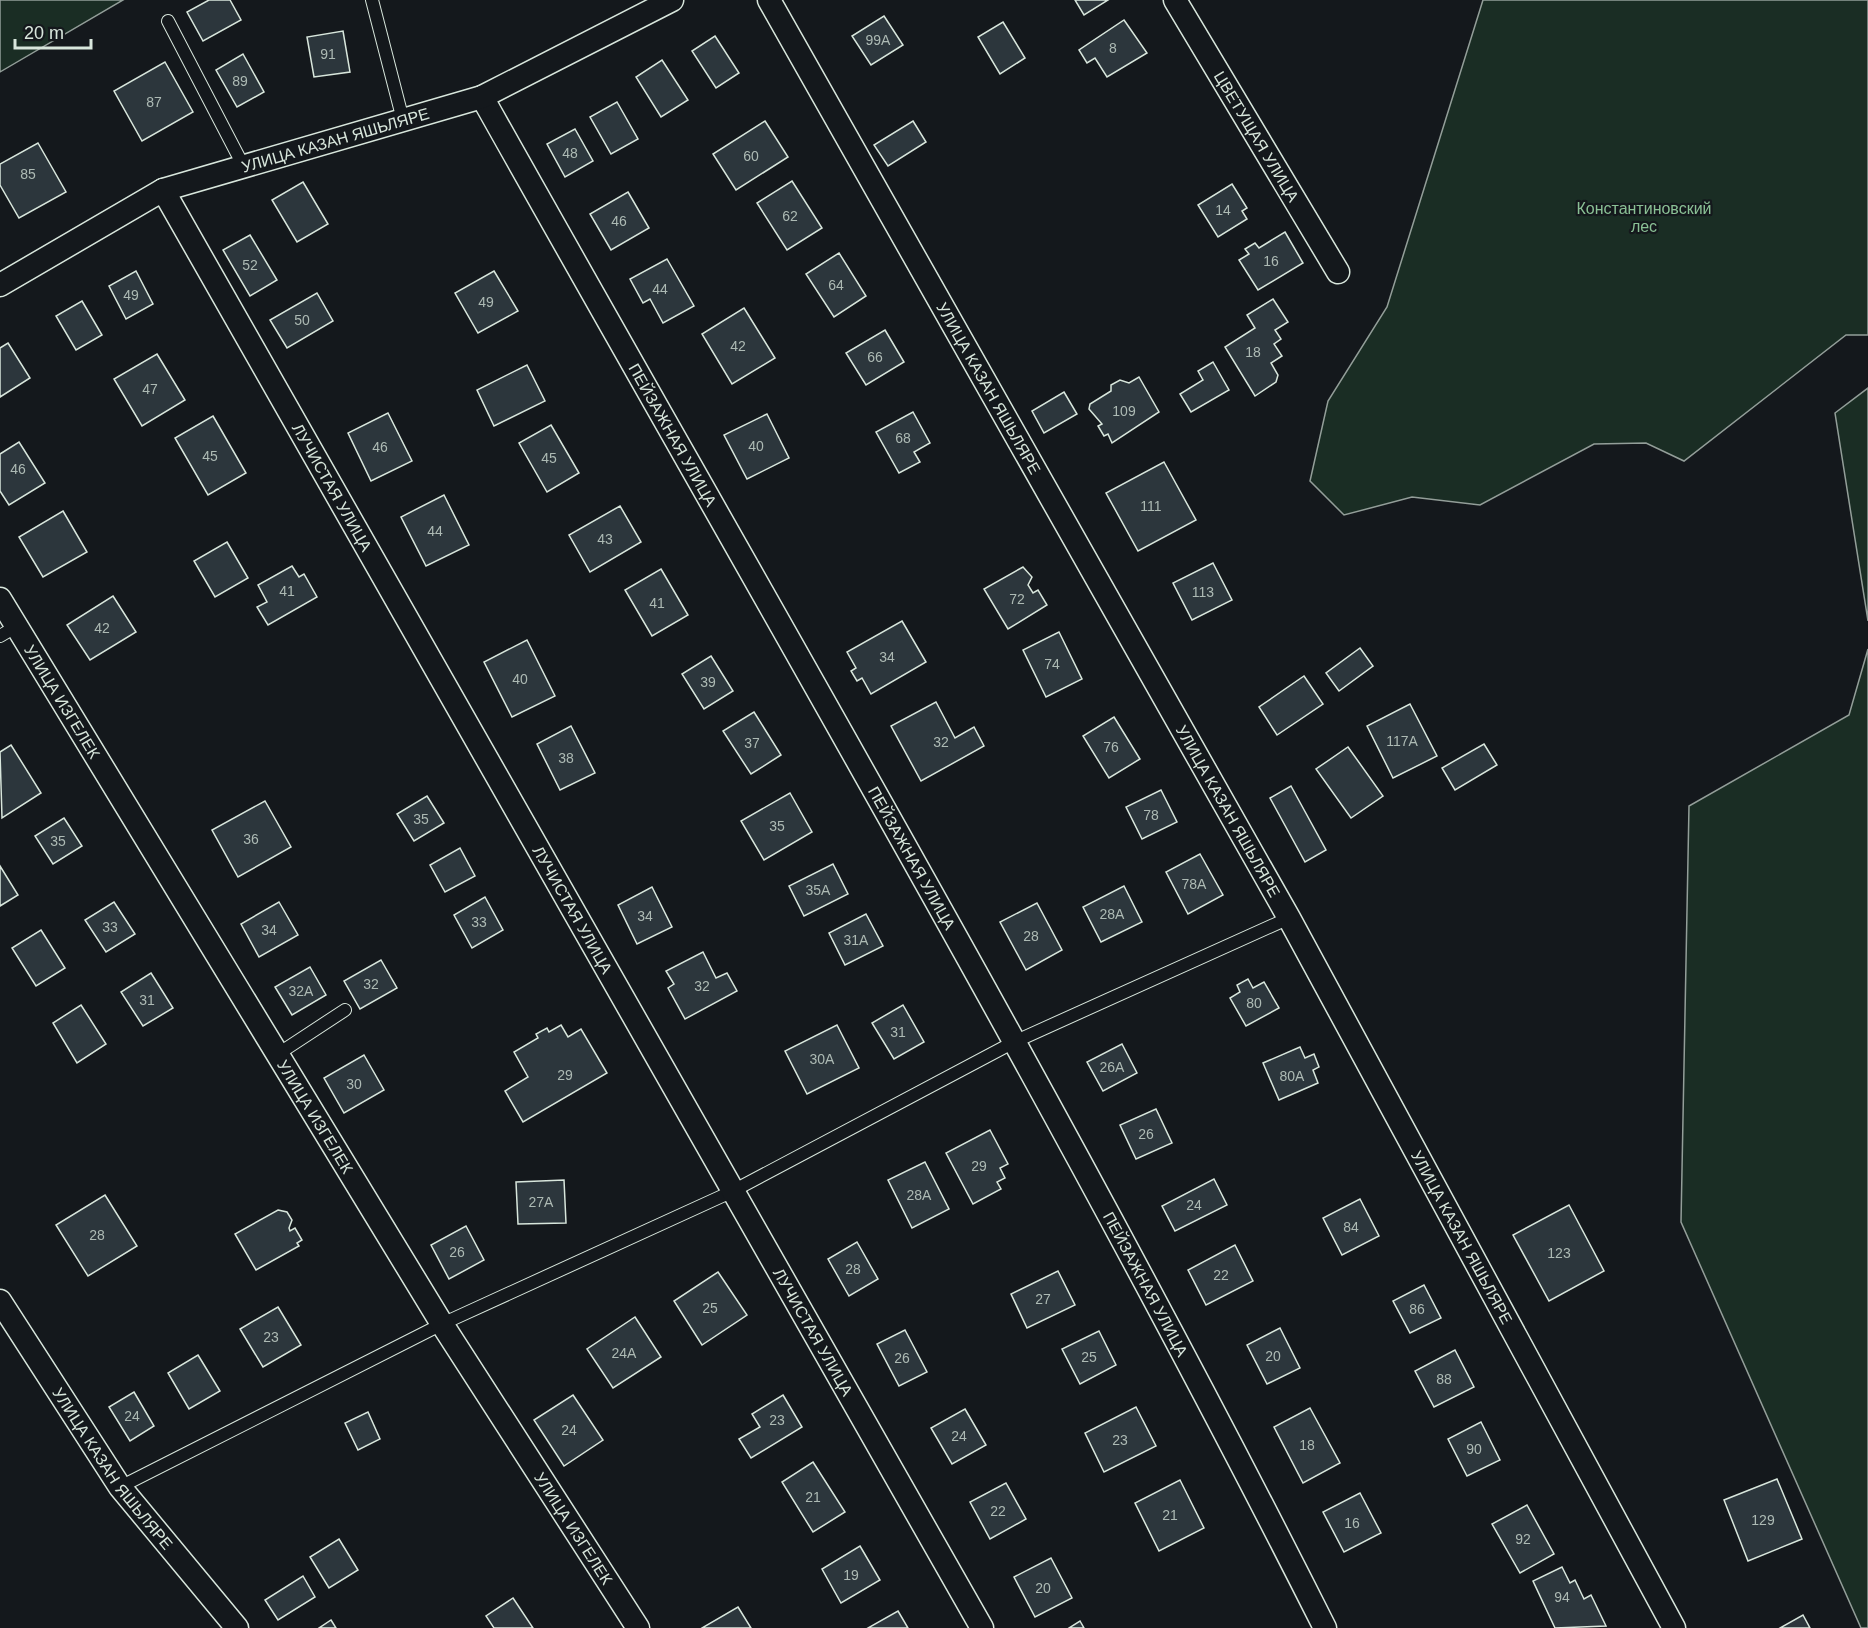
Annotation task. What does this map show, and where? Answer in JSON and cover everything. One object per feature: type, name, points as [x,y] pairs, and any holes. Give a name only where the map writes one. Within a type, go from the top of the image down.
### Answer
[{"type":"street","name":"УЛИЦА КАЗАН ЯШЬЛЯРЕ","points":[[0,285],[163,190],[482,97],[672,0]]},
{"type":"street","name":"УЛИЦА КАЗАН ЯШЬЛЯРЕ","points":[[770,0],[1289,918],[1674,1628]]},
{"type":"street","name":"ЦВЕТУЩАЯ УЛИЦА","points":[[1175,0],[1338,273]]},
{"type":"street","name":"ПЕЙЗАЖНАЯ УЛИЦА","points":[[482,97],[1014,1042],[1227,1434],[1325,1628]]},
{"type":"street","name":"ЛУЧИСТАЯ УЛИЦА","points":[[163,190],[731,1192],[982,1628]]},
{"type":"street","name":"УЛИЦА ИЗГЕЛЕК","points":[[0,599],[8,631],[278,1054],[442,1324],[638,1628]]},
{"type":"street","name":"УЛИЦА КАЗАН ЯШЬЛЯРЕ","points":[[0,1301],[120,1487],[237,1628]]},
{"type":"lane","points":[[372,0],[403,120]]},
{"type":"lane","points":[[168,21],[244,167]]},
{"type":"lane","points":[[120,1487],[442,1324],[731,1192],[1014,1042],[1289,918]]},
{"type":"lane","points":[[278,1054],[345,1010]]},
{"type":"green space","points":[[0,0],[123,0],[0,72]]},
{"type":"green space","name":"Константиновский лес","points":[[1483,0],[1868,0],[1868,335],[1846,335],[1684,461],[1646,443],[1594,444],[1480,505],[1412,497],[1344,515],[1310,481],[1328,401],[1387,307]]},
{"type":"green space","points":[[1868,388],[1868,621],[1835,413]]},
{"type":"green space","points":[[1868,649],[1868,1628],[1861,1628],[1681,1222],[1689,806],[1849,715]]},
{"type":"building","points":[[209,0],[230,0],[241,20],[203,41],[187,12]]},
{"type":"building","points":[[1075,0],[1108,0],[1084,15]]},
{"type":"building","points":[[884,16],[903,45],[871,65],[852,36]]},
{"type":"building","points":[[1124,20],[1147,53],[1107,77],[1095,58],[1087,63],[1079,50]]},
{"type":"building","points":[[1003,22],[1025,58],[1000,74],[978,37]]},
{"type":"building","points":[[343,31],[350,72],[314,77],[307,37]]},
{"type":"building","points":[[715,36],[739,73],[716,88],[692,51]]},
{"type":"building","points":[[243,54],[264,92],[237,107],[216,70]]},
{"type":"building","points":[[662,60],[688,100],[661,117],[636,77]]},
{"type":"building","points":[[165,62],[193,112],[142,141],[114,91]]},
{"type":"building","points":[[617,102],[638,139],[611,154],[590,117]]},
{"type":"building","points":[[765,121],[788,157],[736,190],[713,154]]},
{"type":"building","points":[[913,121],[926,142],[888,166],[874,145]]},
{"type":"building","points":[[575,129],[593,161],[565,177],[547,144]]},
{"type":"building","points":[[38,143],[66,192],[19,218],[0,185],[0,164]]},
{"type":"building","points":[[792,181],[822,228],[787,250],[757,203]]},
{"type":"building","points":[[303,182],[328,224],[297,242],[272,200]]},
{"type":"building","points":[[1232,184],[1247,208],[1242,211],[1247,219],[1218,237],[1198,205]]},
{"type":"building","points":[[628,192],[649,228],[611,250],[590,214]]},
{"type":"building","points":[[1285,232],[1303,263],[1258,290],[1239,260],[1249,254],[1245,249],[1255,243],[1259,248]]},
{"type":"building","points":[[250,235],[277,280],[250,296],[223,250]]},
{"type":"building","points":[[839,253],[866,296],[834,317],[806,274]]},
{"type":"building","points":[[667,259],[694,306],[663,323],[650,299],[643,303],[630,279]]},
{"type":"building","points":[[136,271],[153,304],[126,319],[109,286]]},
{"type":"building","points":[[494,271],[518,311],[478,333],[455,293]]},
{"type":"building","points":[[317,293],[333,321],[287,348],[270,320]]},
{"type":"building","points":[[1273,299],[1288,322],[1275,330],[1281,339],[1274,344],[1282,356],[1271,363],[1278,375],[1276,382],[1255,396],[1225,347],[1255,328],[1247,315]]},
{"type":"building","points":[[82,301],[102,335],[76,350],[56,316]]},
{"type":"building","points":[[744,308],[775,358],[732,384],[702,334]]},
{"type":"building","points":[[885,330],[904,362],[866,385],[846,353]]},
{"type":"building","points":[[8,343],[30,378],[0,397],[0,348]]},
{"type":"building","points":[[157,354],[185,400],[142,426],[114,379]]},
{"type":"building","points":[[1213,362],[1229,390],[1191,412],[1180,394],[1203,380],[1198,371]]},
{"type":"building","points":[[527,365],[545,401],[494,426],[477,390]]},
{"type":"building","points":[[1139,377],[1159,412],[1112,443],[1108,434],[1104,436],[1098,426],[1102,424],[1089,409],[1090,404],[1111,391],[1111,385],[1120,380],[1129,383]]},
{"type":"building","points":[[1064,392],[1077,414],[1044,433],[1032,411]]},
{"type":"building","points":[[913,412],[930,443],[914,452],[920,462],[899,473],[876,432]]},
{"type":"building","points":[[388,413],[412,461],[371,481],[348,433]]},
{"type":"building","points":[[767,414],[789,458],[747,479],[724,435]]},
{"type":"building","points":[[213,416],[246,473],[208,495],[175,438]]},
{"type":"building","points":[[551,425],[579,473],[547,492],[519,443]]},
{"type":"building","points":[[19,442],[45,483],[9,505],[0,491],[0,454]]},
{"type":"building","points":[[1164,462],[1196,520],[1138,551],[1106,493]]},
{"type":"building","points":[[444,495],[469,545],[426,566],[401,517]]},
{"type":"building","points":[[620,506],[641,542],[590,572],[569,535]]},
{"type":"building","points":[[63,511],[87,552],[43,577],[19,537]]},
{"type":"building","points":[[227,542],[248,578],[215,597],[194,561]]},
{"type":"building","points":[[1213,563],[1232,600],[1192,620],[1173,583]]},
{"type":"building","points":[[292,566],[299,577],[304,574],[317,597],[268,625],[257,607],[267,602],[258,585]]},
{"type":"building","points":[[1023,567],[1032,577],[1028,585],[1033,593],[1038,590],[1047,605],[1008,629],[984,589]]},
{"type":"building","points":[[661,569],[688,615],[652,636],[625,590]]},
{"type":"building","points":[[113,596],[136,632],[90,660],[67,625]]},
{"type":"building","points":[[902,621],[926,662],[871,694],[862,678],[857,681],[851,671],[856,668],[847,652]]},
{"type":"building","points":[[1059,632],[1082,679],[1046,697],[1023,650]]},
{"type":"building","points":[[527,640],[555,696],[512,717],[484,662]]},
{"type":"building","points":[[1360,648],[1373,666],[1339,691],[1326,673]]},
{"type":"building","points":[[711,656],[733,691],[704,709],[682,674]]},
{"type":"building","points":[[1304,676],[1323,704],[1277,735],[1259,707]]},
{"type":"building","points":[[936,702],[955,738],[974,727],[984,746],[921,781],[891,726]]},
{"type":"building","points":[[1410,704],[1437,756],[1393,778],[1367,726]]},
{"type":"building","points":[[754,712],[781,755],[751,774],[723,731]]},
{"type":"building","points":[[1114,717],[1140,759],[1109,778],[1083,736]]},
{"type":"building","points":[[571,726],[595,773],[560,790],[537,744]]},
{"type":"building","points":[[1484,744],[1497,765],[1455,790],[1442,768]]},
{"type":"building","points":[[11,745],[41,793],[2,818],[0,752]]},
{"type":"building","points":[[1348,747],[1383,796],[1351,818],[1316,769]]},
{"type":"building","points":[[1291,786],[1326,850],[1305,862],[1270,798]]},
{"type":"building","points":[[1161,790],[1177,822],[1142,839],[1126,807]]},
{"type":"building","points":[[790,793],[812,832],[764,860],[741,821]]},
{"type":"building","points":[[427,796],[444,823],[414,841],[397,814]]},
{"type":"building","points":[[265,801],[291,847],[238,877],[212,830]]},
{"type":"building","points":[[64,818],[82,846],[53,864],[35,836]]},
{"type":"building","points":[[460,848],[475,876],[445,892],[430,865]]},
{"type":"building","points":[[1200,854],[1223,895],[1188,914],[1166,872]]},
{"type":"building","points":[[833,864],[848,894],[804,916],[789,886]]},
{"type":"building","points":[[0,866],[18,895],[0,906]]},
{"type":"building","points":[[1124,886],[1142,922],[1101,942],[1083,907]]},
{"type":"building","points":[[652,887],[672,927],[637,944],[618,905]]},
{"type":"building","points":[[485,897],[503,930],[472,948],[454,915]]},
{"type":"building","points":[[114,902],[135,934],[106,952],[85,920]]},
{"type":"building","points":[[279,902],[298,935],[259,957],[241,924]]},
{"type":"building","points":[[1037,903],[1062,950],[1026,970],[1000,922]]},
{"type":"building","points":[[866,914],[883,946],[845,965],[829,933]]},
{"type":"building","points":[[41,930],[65,968],[36,986],[12,948]]},
{"type":"building","points":[[703,952],[716,978],[727,973],[737,991],[685,1019],[668,988],[674,984],[666,971]]},
{"type":"building","points":[[381,960],[397,988],[360,1009],[344,981]]},
{"type":"building","points":[[310,967],[326,995],[292,1015],[275,987]]},
{"type":"building","points":[[151,973],[173,1008],[143,1026],[121,992]]},
{"type":"building","points":[[1248,979],[1253,988],[1264,982],[1279,1008],[1246,1026],[1230,998],[1240,992],[1237,985]]},
{"type":"building","points":[[81,1005],[106,1044],[77,1063],[53,1023]]},
{"type":"building","points":[[903,1005],[924,1042],[894,1059],[872,1023]]},
{"type":"building","points":[[561,1025],[568,1037],[581,1029],[607,1073],[523,1122],[505,1091],[528,1077],[514,1052],[538,1038],[536,1034],[547,1028],[549,1032]]},
{"type":"building","points":[[837,1025],[859,1068],[807,1094],[785,1051]]},
{"type":"building","points":[[1122,1044],[1137,1073],[1103,1091],[1087,1062]]},
{"type":"building","points":[[1300,1047],[1305,1058],[1314,1054],[1319,1067],[1313,1070],[1318,1083],[1279,1100],[1263,1063]]},
{"type":"building","points":[[364,1055],[384,1090],[344,1113],[324,1078]]},
{"type":"building","points":[[1156,1109],[1172,1143],[1136,1159],[1120,1125]]},
{"type":"building","points":[[990,1130],[1008,1164],[1000,1168],[1005,1178],[997,1182],[1001,1189],[973,1204],[946,1153]]},
{"type":"building","points":[[925,1162],[949,1209],[912,1228],[888,1180]]},
{"type":"building","points":[[1214,1179],[1227,1205],[1175,1231],[1162,1206]]},
{"type":"building","points":[[564,1180],[566,1223],[518,1224],[516,1182]]},
{"type":"building","points":[[105,1195],[137,1246],[88,1276],[56,1225]]},
{"type":"building","points":[[1360,1199],[1379,1236],[1342,1255],[1323,1218]]},
{"type":"building","points":[[1569,1205],[1604,1271],[1549,1301],[1513,1235]]},
{"type":"building","points":[[278,1210],[287,1212],[292,1220],[290,1231],[295,1228],[302,1240],[297,1243],[299,1246],[256,1270],[235,1234]]},
{"type":"building","points":[[466,1226],[484,1260],[449,1279],[431,1245]]},
{"type":"building","points":[[857,1242],[878,1279],[849,1296],[828,1259]]},
{"type":"building","points":[[1235,1245],[1253,1281],[1206,1305],[1188,1270]]},
{"type":"building","points":[[1058,1271],[1075,1305],[1027,1328],[1011,1294]]},
{"type":"building","points":[[718,1272],[747,1315],[702,1345],[674,1301]]},
{"type":"building","points":[[1424,1285],[1441,1318],[1410,1333],[1393,1301]]},
{"type":"building","points":[[278,1307],[301,1345],[263,1367],[240,1329]]},
{"type":"building","points":[[635,1317],[661,1357],[613,1388],[587,1349]]},
{"type":"building","points":[[1280,1328],[1300,1368],[1267,1384],[1247,1345]]},
{"type":"building","points":[[905,1330],[927,1372],[899,1386],[877,1344]]},
{"type":"building","points":[[1099,1331],[1116,1365],[1080,1384],[1062,1349]]},
{"type":"building","points":[[1455,1350],[1474,1387],[1434,1407],[1415,1371]]},
{"type":"building","points":[[198,1355],[220,1391],[189,1409],[168,1373]]},
{"type":"building","points":[[134,1392],[154,1426],[130,1441],[109,1407]]},
{"type":"building","points":[[573,1395],[603,1440],[564,1466],[534,1420]]},
{"type":"building","points":[[783,1395],[802,1427],[751,1458],[739,1439],[760,1427],[752,1414]]},
{"type":"building","points":[[1136,1407],[1156,1446],[1104,1472],[1085,1433]]},
{"type":"building","points":[[1310,1408],[1340,1463],[1303,1483],[1274,1427]]},
{"type":"building","points":[[965,1409],[986,1445],[952,1464],[931,1428]]},
{"type":"building","points":[[368,1412],[380,1439],[358,1450],[345,1423]]},
{"type":"building","points":[[1481,1422],[1500,1460],[1467,1476],[1448,1439]]},
{"type":"building","points":[[813,1462],[845,1512],[813,1532],[782,1482]]},
{"type":"building","points":[[1777,1479],[1802,1539],[1748,1561],[1724,1500]]},
{"type":"building","points":[[1180,1480],[1204,1528],[1159,1551],[1135,1503]]},
{"type":"building","points":[[1006,1483],[1026,1519],[990,1539],[970,1502]]},
{"type":"building","points":[[1360,1493],[1381,1533],[1344,1552],[1323,1512]]},
{"type":"building","points":[[1527,1505],[1554,1554],[1520,1573],[1492,1524]]},
{"type":"building","points":[[339,1539],[358,1570],[329,1588],[310,1557]]},
{"type":"building","points":[[860,1546],[880,1580],[841,1603],[822,1569]]},
{"type":"building","points":[[1051,1558],[1072,1598],[1035,1617],[1014,1577]]},
{"type":"building","points":[[1562,1567],[1570,1583],[1575,1580],[1584,1599],[1591,1595],[1606,1626],[1555,1628],[1533,1581]]},
{"type":"building","points":[[303,1576],[315,1597],[278,1620],[265,1600]]},
{"type":"building","points":[[513,1598],[533,1628],[494,1628],[486,1616]]},
{"type":"building","points":[[738,1607],[751,1628],[702,1628]]},
{"type":"building","points":[[898,1611],[908,1628],[868,1628]]},
{"type":"building","points":[[1803,1615],[1810,1628],[1780,1628]]},
{"type":"building","points":[[331,1620],[336,1628],[319,1628]]},
{"type":"building","points":[[1080,1621],[1084,1628],[1069,1628]]}]
